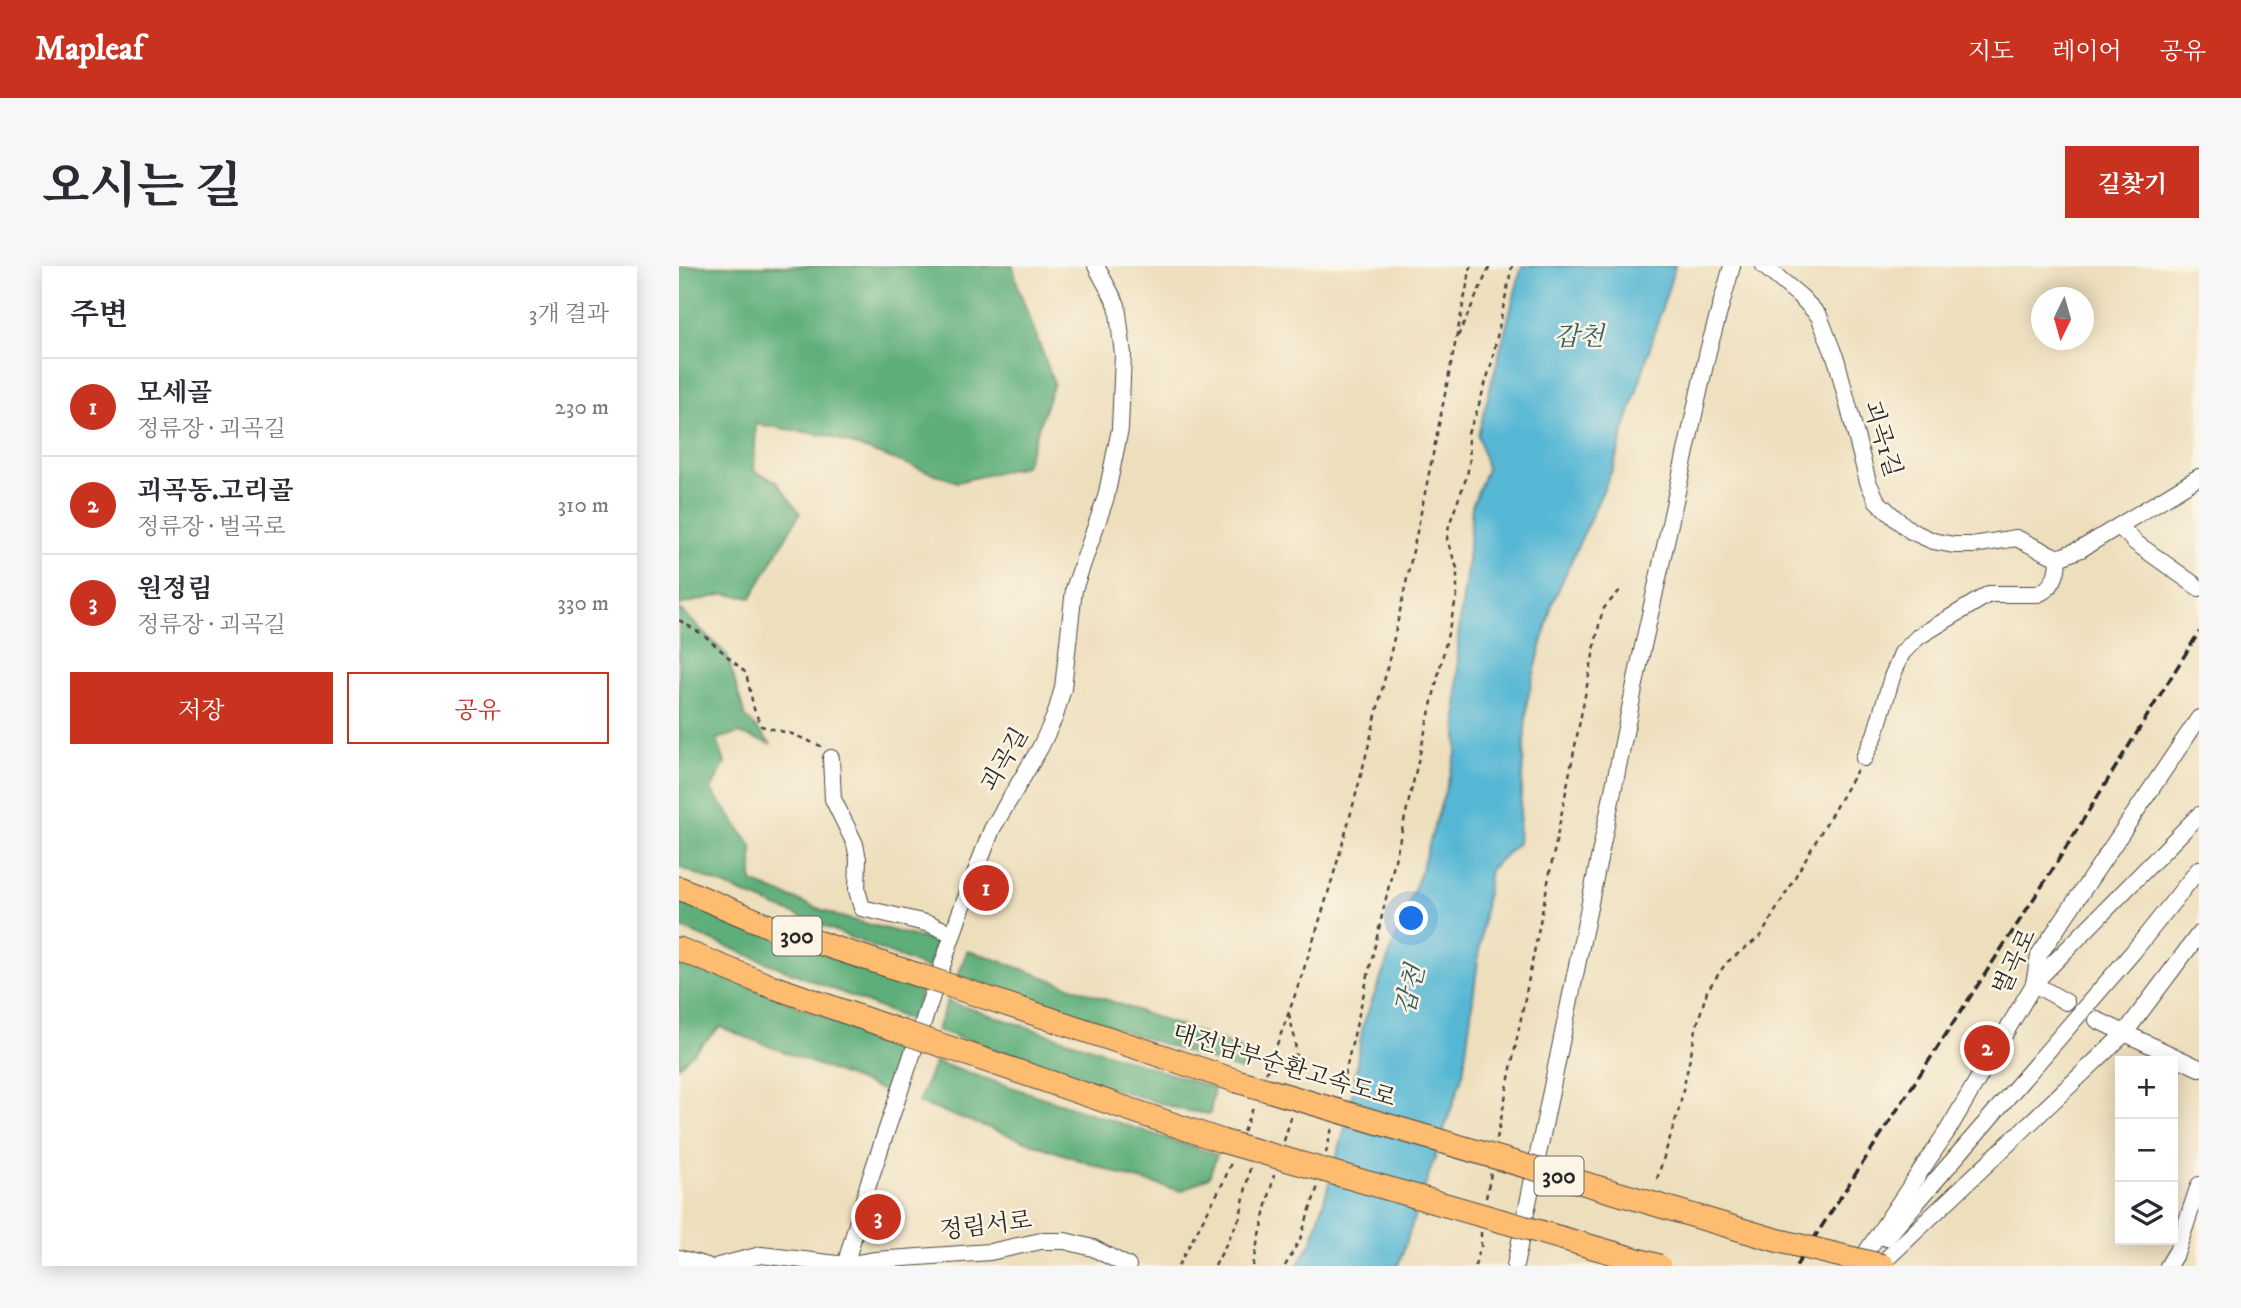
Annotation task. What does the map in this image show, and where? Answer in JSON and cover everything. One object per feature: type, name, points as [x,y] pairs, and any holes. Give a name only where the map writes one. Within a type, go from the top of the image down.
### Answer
[{"type":"highway","name":"대전남부순환고속도로","points":[[679,888],[776,929],[1237,1080],[1776,1240],[1881,1266]]},
{"type":"highway","name":"300","points":[[679,949],[765,984],[1228,1148],[1659,1266]]},
{"type":"street","name":"괴곡길","points":[[846,1266],[868,1185],[953,934],[992,829],[1040,748],[1055,716],[1062,688],[1074,589],[1106,497],[1120,429],[1123,354],[1117,305],[1096,266]]},
{"type":"street","points":[[1515,1266],[1646,633],[1708,351],[1732,266]]},
{"type":"street","name":"괴곡1길","points":[[1764,266],[1819,316],[1837,362],[1868,482],[1877,500],[1895,518],[1912,531],[1933,541],[1973,545],[2015,538],[2058,558]]},
{"type":"street","points":[[1864,758],[1875,735],[1902,653],[1918,637],[1989,594],[2038,594],[2045,591],[2057,573],[2058,558],[2081,550],[2199,477]]},
{"type":"street","points":[[2119,526],[2136,543],[2199,588]]},
{"type":"street","points":[[2187,733],[2199,704]]},
{"type":"street","name":"벌곡로","points":[[1859,1266],[1948,1130],[2034,984],[2039,955],[2199,718]]},
{"type":"street","points":[[831,758],[833,799],[855,844],[858,859],[857,890],[862,908],[929,924],[953,934]]},
{"type":"street","points":[[2066,1002],[2034,984],[2199,815]]},
{"type":"street","name":"벌곡로","points":[[1859,1266],[2133,952],[2199,869]]},
{"type":"street","points":[[1881,1266],[2124,1034],[2199,934]]},
{"type":"street","points":[[2097,1020],[2199,1068]]},
{"type":"street","points":[[2168,1266],[2176,1251],[2199,1185]]},
{"type":"street","name":"정림서로","points":[[718,1266],[761,1255],[846,1266],[889,1259],[990,1252],[1021,1244],[1053,1241],[1094,1248],[1128,1266]]},
{"type":"street","points":[[679,1258],[707,1266]]},
{"type":"path","points":[[1262,1083],[1289,1014],[1333,874],[1375,723],[1471,266]]},
{"type":"path","points":[[1455,343],[1490,266]]},
{"type":"path","points":[[1338,1104],[1457,595],[1457,568],[1447,540],[1449,525],[1467,476],[1470,458],[1468,433],[1491,365],[1512,266]]},
{"type":"path","points":[[1496,1147],[1600,620],[1604,608],[1623,587]]},
{"type":"path","points":[[679,620],[705,636],[746,673],[754,709],[761,726],[825,747],[831,758]]},
{"type":"path","points":[[1657,1179],[1679,1109],[1707,991],[1726,963],[1761,936],[1864,758]]},
{"type":"path","points":[[1243,1132],[1258,1095]]},
{"type":"path","points":[[1325,1156],[1334,1117]]},
{"type":"path","points":[[1178,1266],[1224,1181],[1228,1148]]},
{"type":"path","points":[[1215,1266],[1240,1217],[1251,1161]]},
{"type":"path","points":[[1486,1200],[1491,1173]]},
{"type":"path","points":[[1285,1266],[1300,1239],[1314,1204],[1319,1180]]},
{"type":"path","points":[[1475,1266],[1481,1246],[1481,1226]]},
{"type":"green space","points":[[1013,266],[1018,287],[1054,383],[1025,466],[957,482],[829,436],[756,424],[754,471],[776,481],[800,513],[751,598],[725,594],[679,605],[679,268]]},
{"type":"green space","points":[[679,608],[727,655],[745,716],[771,744],[739,733],[717,739],[725,763],[711,790],[752,846],[752,882],[837,916],[936,942],[928,969],[679,867]]},
{"type":"green space","points":[[679,893],[921,991],[912,1021],[679,927]]},
{"type":"green space","points":[[967,951],[1249,1051],[1241,1070],[958,976]]},
{"type":"green space","points":[[679,957],[903,1050],[887,1092],[720,1027],[679,1066]]},
{"type":"green space","points":[[947,1001],[1214,1088],[1210,1114],[1183,1110],[1028,1062],[937,1030]]},
{"type":"green space","points":[[935,1062],[1217,1155],[1209,1177],[1181,1191],[1125,1176],[918,1103]]},
{"type":"water","name":"갑천","points":[[1522,266],[1675,266],[1613,468],[1552,604],[1527,701],[1518,843],[1490,869],[1463,1074],[1398,1266],[1297,1266],[1312,1242],[1348,1118],[1363,1025],[1420,874],[1457,751],[1458,637],[1472,506],[1487,469],[1478,435]]},
{"type":"railway","points":[[1796,1266],[2051,872],[2199,632]]},
{"type":"place","name":"모세골","points":[[986,888]]},
{"type":"place","name":"괴곡동.고리골","points":[[1987,1048]]},
{"type":"place","name":"원정림","points":[[878,1217]]}]
